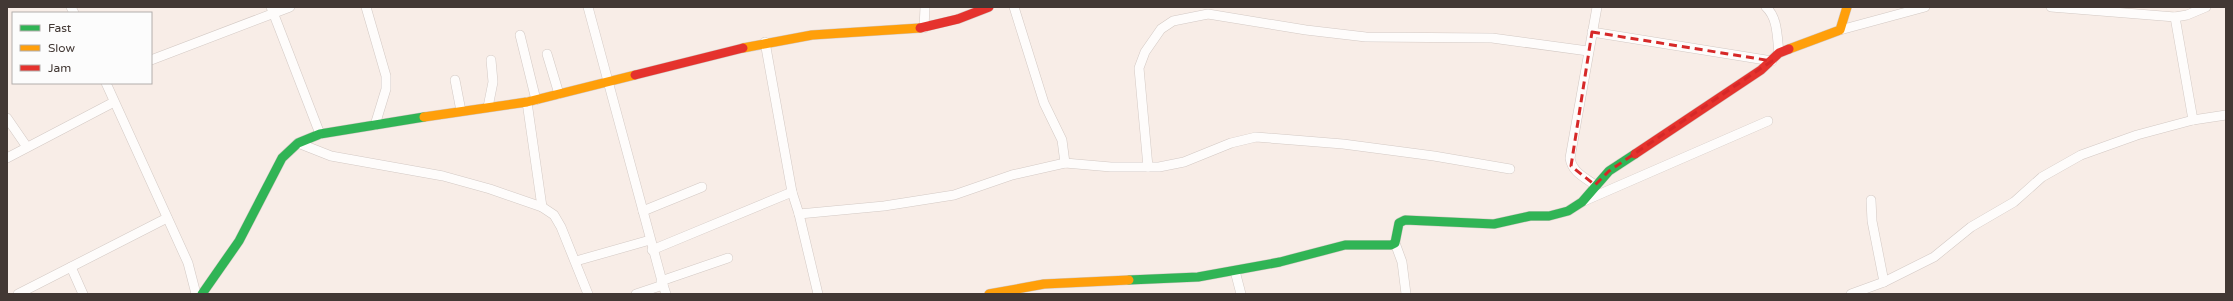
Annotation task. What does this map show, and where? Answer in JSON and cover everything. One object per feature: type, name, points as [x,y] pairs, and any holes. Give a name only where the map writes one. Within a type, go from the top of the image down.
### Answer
[{"type":"street","points":[[152,60],[273,10],[290,7]]},
{"type":"street","points":[[366,7],[387,82],[375,125]]},
{"type":"street","points":[[588,7],[663,287]]},
{"type":"street","points":[[924,28],[925,7]]},
{"type":"street","points":[[202,294],[239,241],[282,158],[298,143],[320,134],[527,102],[765,42],[812,35],[850,34],[924,28],[958,19],[989,7]]},
{"type":"street","points":[[1014,7],[1044,103],[1062,140],[1065,163]]},
{"type":"street","points":[[1595,185],[1571,166],[1570,158],[1597,7]]},
{"type":"street","points":[[1766,7],[1771,12],[1776,24],[1780,53]]},
{"type":"street","points":[[1840,30],[1847,7]]},
{"type":"street","points":[[1582,202],[1595,185],[1609,171],[1772,61],[1780,53],[1840,30],[1925,7]]},
{"type":"street","points":[[2051,7],[2175,17],[2187,15],[2206,7]]},
{"type":"street","points":[[273,10],[320,134]]},
{"type":"street","points":[[1148,167],[1139,68],[1145,52],[1161,29],[1173,21],[1208,14],[1306,30],[1366,37],[1492,38],[1588,51]]},
{"type":"street","points":[[2175,17],[2193,120]]},
{"type":"street","points":[[1592,32],[1772,61]]},
{"type":"street","points":[[520,35],[536,100]]},
{"type":"street","points":[[765,42],[792,192],[799,214],[818,294]]},
{"type":"street","points":[[547,54],[559,94]]},
{"type":"street","points":[[488,107],[493,82],[491,60]]},
{"type":"street","points":[[455,80],[461,111]]},
{"type":"street","points":[[106,84],[166,218],[188,263],[196,294]]},
{"type":"street","points":[[7,158],[114,102]]},
{"type":"street","points":[[527,102],[542,207]]},
{"type":"street","points":[[1851,294],[1884,282],[1934,257],[1971,227],[2014,202],[2042,177],[2081,155],[2137,135],[2193,120],[2226,115]]},
{"type":"street","points":[[7,118],[27,147]]},
{"type":"street","points":[[1406,294],[1402,262],[1395,243],[1399,223],[1405,220],[1494,224],[1530,216],[1549,216],[1568,211],[1582,202],[1768,121]]},
{"type":"street","points":[[799,214],[884,206],[954,195],[1012,175],[1065,163],[1148,167],[1184,162],[1231,143],[1256,137],[1350,145],[1434,156],[1510,169]]},
{"type":"street","points":[[298,143],[331,156],[443,176],[490,189],[542,207],[554,215],[576,261],[588,294]]},
{"type":"street","points":[[643,211],[702,187]]},
{"type":"street","points":[[652,250],[792,192]]},
{"type":"street","points":[[1871,200],[1872,221],[1884,282]]},
{"type":"street","points":[[18,294],[166,218]]},
{"type":"street","points":[[576,261],[650,240]]},
{"type":"street","points":[[989,294],[1044,284],[1198,277],[1280,262],[1345,245],[1395,243]]},
{"type":"street","points":[[636,294],[663,287],[728,258]]},
{"type":"street","points":[[71,267],[84,294]]},
{"type":"street","points":[[1235,271],[1241,294]]},
{"type":"highlighted area","points":[[1592,32],[1772,61],[1761,70],[1609,171],[1595,185],[1571,166]]},
{"type":"traffic: fast","points":[[202,294],[239,241],[282,158],[298,143],[320,134],[424,117]]},
{"type":"traffic: fast","points":[[1129,280],[1198,277],[1280,262],[1345,245],[1391,245],[1395,243],[1399,223],[1405,220],[1494,224],[1530,216],[1549,216],[1568,211],[1582,202],[1609,171],[1635,154]]},
{"type":"traffic: slow","points":[[1789,49],[1840,30],[1847,7]]},
{"type":"traffic: slow","points":[[743,48],[812,35],[920,28]]},
{"type":"traffic: slow","points":[[424,117],[527,102],[635,75]]},
{"type":"traffic: slow","points":[[989,294],[1044,284],[1129,280]]},
{"type":"traffic: jam","points":[[920,28],[958,19],[989,7]]},
{"type":"traffic: jam","points":[[635,75],[743,48]]},
{"type":"traffic: jam","points":[[1635,154],[1761,70],[1779,53],[1789,49]]}]
